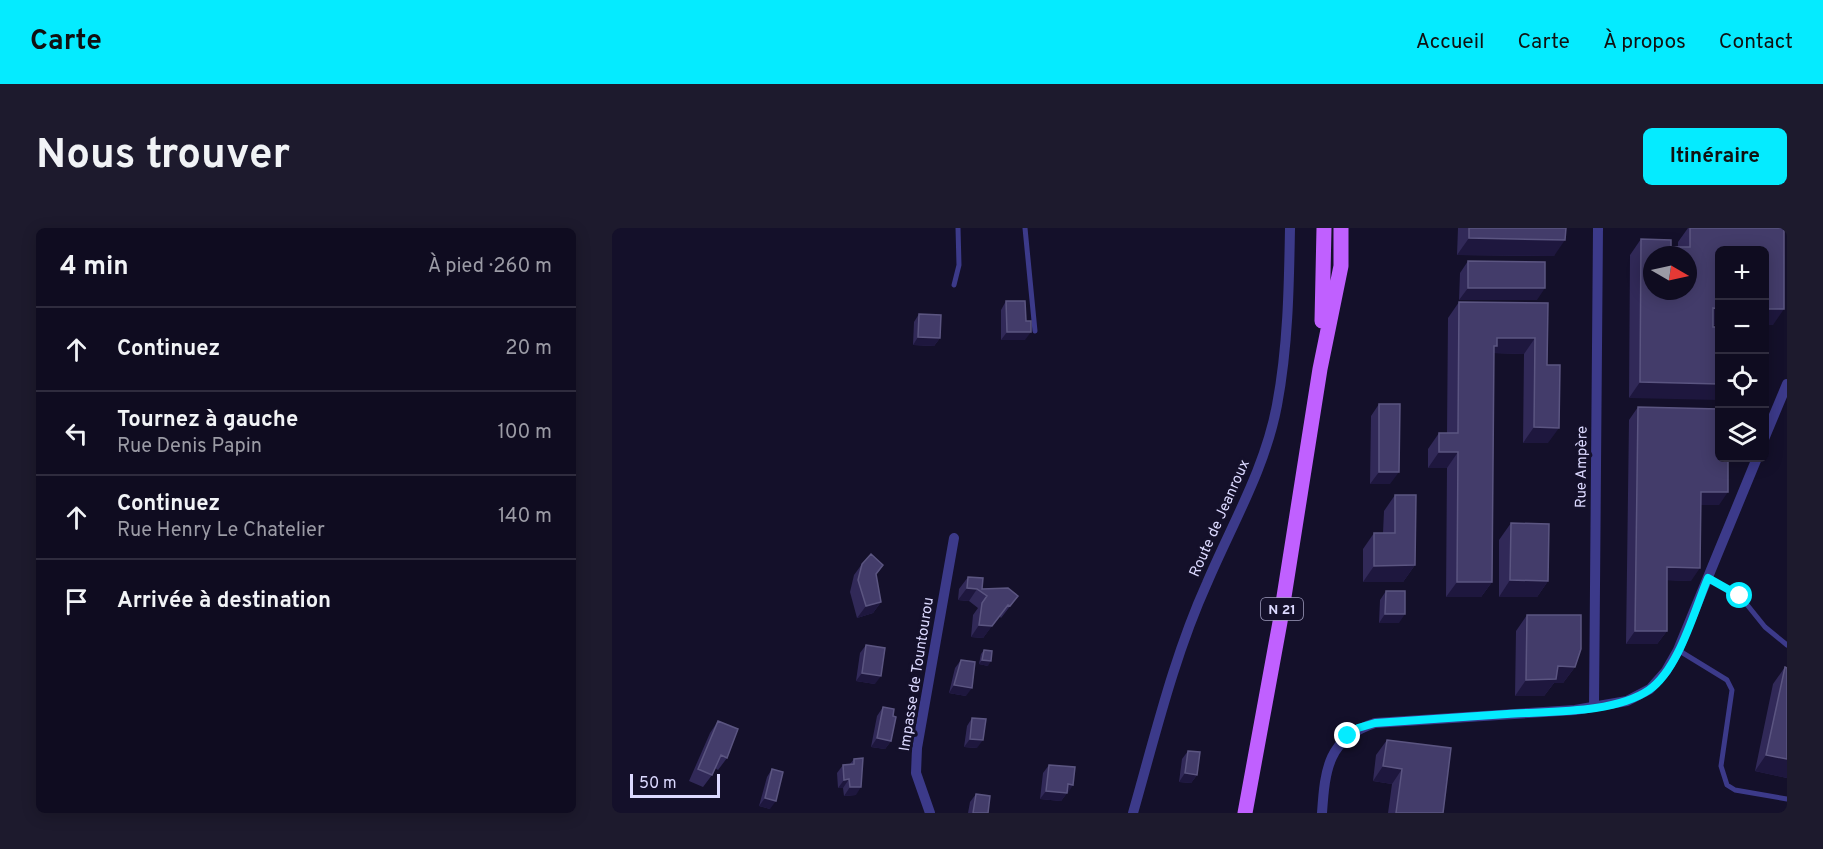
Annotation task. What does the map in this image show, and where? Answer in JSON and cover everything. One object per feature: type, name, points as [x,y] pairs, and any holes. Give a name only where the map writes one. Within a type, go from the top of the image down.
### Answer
[{"type":"main road","name":"N 21","points":[[1320,369],[1324,228]]},
{"type":"main road","name":"N 21","points":[[1245,813],[1280,622],[1320,369],[1341,266],[1341,228]]},
{"type":"street","name":"Route de Jeanroux","points":[[1133,813],[1184,646],[1206,584],[1255,478],[1277,406],[1286,344],[1290,228]]},
{"type":"street","name":"Rue Ampère","points":[[1594,706],[1598,228]]},
{"type":"street","points":[[1769,427],[1787,384]]},
{"type":"street","points":[[1322,813],[1326,772],[1333,752],[1358,728],[1375,723],[1594,706],[1627,701],[1650,689],[1666,671],[1678,650],[1755,462]]},
{"type":"street","name":"Impasse de Tountourou","points":[[930,813],[916,773],[917,748],[954,538]]},
{"type":"lane","points":[[954,285],[959,265],[958,228]]},
{"type":"lane","points":[[1025,228],[1035,332]]},
{"type":"lane","points":[[1708,578],[1740,596],[1765,627],[1787,645]]},
{"type":"lane","points":[[1678,650],[1727,680],[1732,690],[1721,766],[1727,785],[1736,790],[1787,799]]},
{"type":"building","points":[[1469,228],[1566,228],[1565,240],[1469,238]]},
{"type":"building","points":[[1690,228],[1784,228],[1784,309],[1769,309],[1769,246],[1715,246],[1713,327],[1715,327],[1715,384],[1640,382],[1641,239],[1671,240],[1671,246],[1643,246],[1643,300],[1697,300],[1697,246],[1690,246]]},
{"type":"building","points":[[1468,261],[1545,262],[1545,288],[1468,288]]},
{"type":"building","points":[[1006,301],[1025,301],[1026,321],[1031,321],[1031,332],[1007,332]]},
{"type":"building","points":[[1459,302],[1548,303],[1547,365],[1560,365],[1559,428],[1534,427],[1535,338],[1497,338],[1497,346],[1494,346],[1492,582],[1457,582],[1458,452],[1439,452],[1439,433],[1458,433]]},
{"type":"building","points":[[919,314],[941,315],[940,338],[918,337]]},
{"type":"building","points":[[1379,404],[1400,404],[1399,472],[1379,472]]},
{"type":"building","points":[[1638,407],[1715,409],[1715,462],[1728,462],[1728,492],[1701,492],[1700,568],[1667,567],[1667,631],[1635,631]]},
{"type":"building","points":[[1395,495],[1416,495],[1415,565],[1374,566],[1374,533],[1395,533]]},
{"type":"building","points":[[1511,523],[1549,524],[1548,581],[1510,580]]},
{"type":"building","points":[[871,554],[883,565],[876,574],[881,602],[866,606],[858,580],[862,564]]},
{"type":"building","points":[[968,577],[983,578],[982,589],[1008,588],[1018,596],[992,626],[979,625],[982,603],[987,596],[977,589],[967,588]]},
{"type":"building","points":[[1386,591],[1405,591],[1405,614],[1385,614]]},
{"type":"building","points":[[1527,615],[1581,615],[1581,649],[1575,667],[1558,666],[1556,679],[1526,680]]},
{"type":"building","points":[[866,645],[885,648],[881,676],[862,673]]},
{"type":"building","points":[[984,650],[992,651],[991,661],[982,660]]},
{"type":"building","points":[[961,660],[975,662],[972,688],[954,685]]},
{"type":"building","points":[[1785,667],[1787,668],[1787,759],[1766,755]]},
{"type":"building","points":[[883,707],[894,709],[893,716],[896,717],[891,741],[877,738]]},
{"type":"building","points":[[972,718],[986,719],[983,740],[970,739]]},
{"type":"building","points":[[718,721],[738,729],[727,758],[721,755],[712,775],[698,769]]},
{"type":"building","points":[[1387,740],[1451,748],[1443,813],[1396,813],[1402,769],[1383,766]]},
{"type":"building","points":[[1188,751],[1200,752],[1197,775],[1185,773]]},
{"type":"building","points":[[863,758],[861,787],[850,787],[849,779],[844,780],[843,765],[854,764],[854,759]]},
{"type":"building","points":[[1049,765],[1075,767],[1073,785],[1068,784],[1067,793],[1046,791]]},
{"type":"building","points":[[772,769],[783,772],[776,801],[765,798]]},
{"type":"building","points":[[976,794],[990,796],[988,813],[973,813]]},
{"type":"route","points":[[1348,736],[1358,728],[1375,723],[1575,710],[1627,701],[1650,689],[1666,671],[1678,650],[1708,578],[1740,596]]}]
